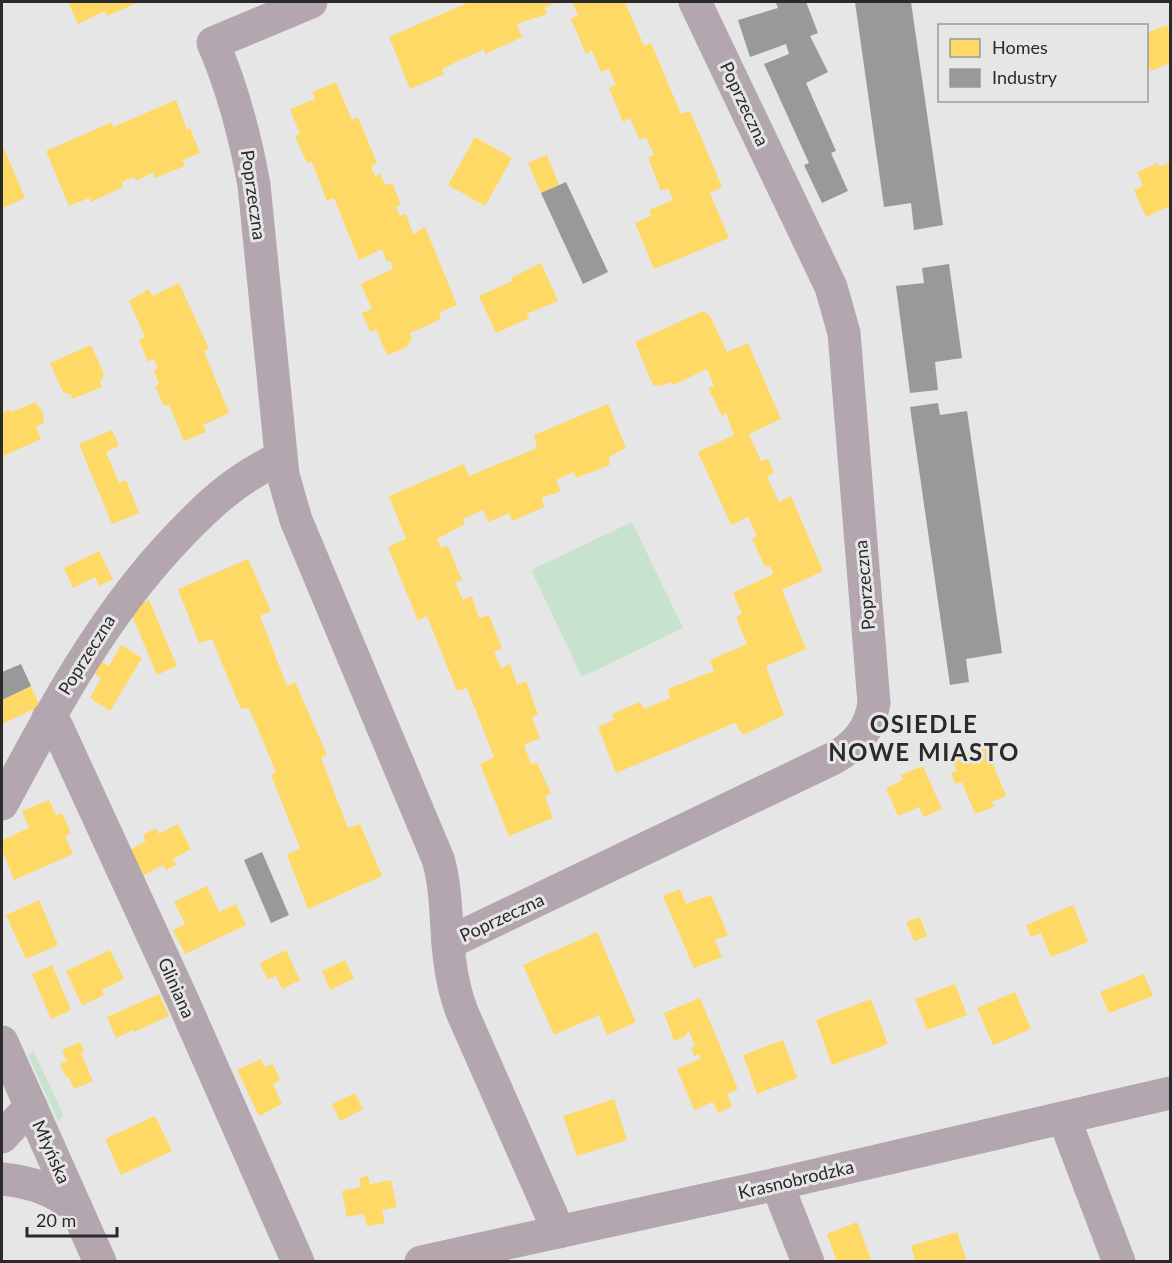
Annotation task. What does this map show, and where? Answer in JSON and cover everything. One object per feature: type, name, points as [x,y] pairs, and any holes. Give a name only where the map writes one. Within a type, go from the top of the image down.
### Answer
[{"type":"street","name":"Poprzeczna","points":[[311,2],[213,43],[231,85],[246,141],[254,184],[280,458],[287,493],[296,520],[438,859],[446,895],[448,943],[453,982],[462,1012],[559,1232]]},
{"type":"street","name":"Poprzeczna","points":[[448,943],[834,758],[855,744],[865,731],[872,714],[874,703],[868,624],[842,320],[831,287],[696,2]]},
{"type":"street","name":"Poprzeczna","points":[[2,804],[48,718],[107,623],[148,569],[218,497],[246,476],[280,458]]},
{"type":"street","name":"Gliniana","points":[[48,718],[57,727],[137,901],[297,1262]]},
{"type":"street","name":"Młyńska","points":[[2,1042],[100,1262]]},
{"type":"street","name":"Krasnobrodzka","points":[[421,1262],[777,1184],[1170,1093]]},
{"type":"street","points":[[2,1137],[31,1106]]},
{"type":"street","points":[[1064,1118],[1119,1262]]},
{"type":"street","points":[[2,1179],[45,1188],[76,1208]]},
{"type":"street","points":[[777,1184],[808,1262]]},
{"type":"green space","points":[[632,522],[683,628],[582,677],[531,570]]},
{"type":"green space","points":[[34,1052],[64,1116],[58,1121],[28,1055]]},
{"type":"building: Homes","points":[[68,2],[139,2],[107,16],[105,11],[78,24]]},
{"type":"building: Homes","points":[[469,2],[557,2],[545,8],[547,14],[517,24],[522,37],[485,54],[484,49],[442,69],[444,74],[410,89],[389,37]]},
{"type":"building: Homes","points":[[572,2],[625,2],[644,46],[651,43],[681,114],[690,111],[722,187],[710,193],[729,238],[654,269],[635,223],[651,216],[649,210],[673,200],[668,188],[661,191],[648,158],[654,155],[646,137],[640,140],[630,118],[623,122],[609,88],[616,85],[609,69],[601,72],[592,50],[586,54],[571,19],[578,15]]},
{"type":"building: Homes","points":[[1167,25],[1170,35],[1170,63],[1151,71],[1148,64],[1148,32]]},
{"type":"building: Homes","points":[[336,82],[352,120],[358,117],[377,163],[371,166],[375,177],[380,173],[385,185],[392,183],[401,204],[396,207],[400,216],[406,214],[413,234],[425,227],[457,305],[441,312],[439,320],[410,333],[412,339],[406,348],[387,355],[376,329],[370,332],[362,313],[372,309],[361,284],[393,269],[391,261],[387,262],[382,249],[359,260],[334,198],[327,201],[312,162],[307,163],[295,136],[300,134],[290,109],[315,99],[313,92]]},
{"type":"building: Homes","points":[[176,100],[187,130],[190,128],[200,153],[183,160],[185,166],[155,178],[153,172],[137,181],[134,177],[122,182],[123,187],[91,202],[89,198],[69,206],[46,151],[112,122],[113,127]]},
{"type":"building: Homes","points":[[475,137],[512,158],[485,206],[448,185]]},
{"type":"building: Homes","points":[[2,144],[25,198],[2,208]]},
{"type":"building: Homes","points":[[547,155],[559,185],[541,193],[528,163]]},
{"type":"building: Homes","points":[[1170,162],[1170,206],[1146,217],[1134,190],[1143,186],[1137,172],[1158,163],[1159,167]]},
{"type":"building: Homes","points":[[541,263],[558,301],[527,314],[529,318],[496,333],[479,296],[512,281],[511,278]]},
{"type":"building: Homes","points":[[179,283],[209,349],[204,351],[229,413],[203,425],[206,432],[184,441],[169,405],[164,406],[155,386],[159,384],[154,371],[158,368],[154,359],[148,362],[139,340],[145,337],[129,301],[149,289],[152,296]]},
{"type":"building: Homes","points":[[703,311],[710,316],[727,352],[748,343],[781,419],[749,434],[761,461],[768,459],[774,472],[767,477],[779,502],[791,496],[823,571],[782,590],[806,649],[766,666],[784,715],[743,735],[735,723],[616,773],[598,727],[614,720],[612,714],[640,702],[644,709],[670,698],[668,689],[714,671],[710,660],[747,644],[736,617],[742,614],[733,593],[773,574],[770,566],[765,567],[752,538],[757,536],[748,517],[731,525],[698,452],[734,435],[726,413],[722,416],[708,388],[714,386],[707,369],[674,385],[670,382],[661,386],[653,385],[635,342]]},
{"type":"building: Homes","points":[[91,345],[104,374],[100,382],[102,387],[72,399],[71,395],[63,392],[50,363]]},
{"type":"building: Homes","points":[[36,402],[43,413],[44,422],[36,427],[41,439],[3,456],[2,413],[10,409],[11,412]]},
{"type":"building: Homes","points":[[608,404],[626,448],[609,457],[610,465],[576,478],[574,472],[556,480],[561,491],[542,498],[544,507],[512,521],[509,513],[489,522],[483,510],[463,519],[465,524],[437,539],[441,548],[448,546],[462,580],[455,582],[463,600],[472,596],[479,618],[489,615],[502,648],[494,652],[501,668],[510,664],[517,685],[526,681],[538,714],[532,718],[540,738],[524,745],[531,764],[537,763],[551,793],[545,797],[553,818],[509,836],[480,764],[494,757],[467,688],[457,691],[427,616],[418,621],[388,547],[406,539],[389,496],[464,464],[469,476],[537,448],[534,435]]},
{"type":"building: Homes","points":[[112,430],[119,446],[106,452],[119,483],[126,480],[139,513],[112,524],[79,444]]},
{"type":"building: Homes","points":[[99,551],[113,579],[99,586],[95,577],[73,588],[64,568]]},
{"type":"building: Homes","points":[[248,559],[271,611],[260,616],[287,686],[295,682],[327,755],[321,758],[348,828],[360,824],[382,876],[308,909],[287,855],[300,848],[271,775],[276,772],[249,708],[241,709],[212,639],[199,643],[178,589]]},
{"type":"building: Homes","points":[[149,600],[177,666],[157,675],[129,608]]},
{"type":"building: Homes","points":[[121,645],[142,658],[110,711],[90,698],[101,678],[94,673],[101,661],[109,666]]},
{"type":"building: Homes","points":[[31,686],[40,706],[2,724],[2,700]]},
{"type":"building: Homes","points":[[985,744],[1006,796],[992,802],[994,807],[975,814],[962,782],[955,784],[951,773],[957,771],[952,758]]},
{"type":"building: Homes","points":[[923,766],[942,809],[924,817],[919,807],[898,816],[886,788],[903,780],[901,775]]},
{"type":"building: Homes","points":[[49,800],[56,815],[62,813],[71,833],[65,836],[73,854],[14,880],[2,850],[2,840],[29,828],[22,811]]},
{"type":"building: Homes","points":[[178,824],[191,849],[173,859],[176,865],[166,870],[163,865],[144,875],[130,850],[146,841],[143,835],[156,828],[159,834]]},
{"type":"building: Homes","points":[[207,886],[219,912],[236,904],[246,925],[185,954],[173,930],[185,924],[174,902]]},
{"type":"building: Homes","points":[[680,889],[686,904],[711,895],[728,935],[715,940],[722,957],[694,968],[663,896]]},
{"type":"building: Homes","points":[[39,900],[58,945],[26,959],[6,915]]},
{"type":"building: Homes","points":[[1073,905],[1088,942],[1051,957],[1041,933],[1031,937],[1026,925]]},
{"type":"building: Homes","points":[[920,917],[927,936],[914,941],[906,922]]},
{"type":"building: Homes","points":[[597,932],[636,1022],[607,1035],[599,1015],[554,1035],[523,965]]},
{"type":"building: Homes","points":[[110,950],[124,979],[102,990],[104,995],[82,1005],[66,971]]},
{"type":"building: Homes","points":[[286,950],[300,980],[282,989],[276,976],[267,979],[260,963]]},
{"type":"building: Homes","points":[[345,960],[354,978],[330,990],[322,971]]},
{"type":"building: Homes","points":[[52,965],[71,1010],[51,1019],[32,974]]},
{"type":"building: Homes","points":[[1144,974],[1153,996],[1109,1013],[1100,992]]},
{"type":"building: Homes","points":[[955,984],[967,1015],[927,1030],[915,999]]},
{"type":"building: Homes","points":[[1015,992],[1031,1029],[993,1045],[977,1008]]},
{"type":"building: Homes","points":[[159,994],[169,1016],[116,1038],[107,1017]]},
{"type":"building: Homes","points":[[700,998],[738,1089],[727,1094],[732,1106],[718,1113],[713,1102],[694,1110],[677,1069],[700,1059],[699,1054],[694,1056],[691,1047],[695,1046],[689,1031],[684,1037],[674,1041],[664,1013]]},
{"type":"building: Homes","points":[[871,999],[888,1044],[832,1065],[816,1020]]},
{"type":"building: Homes","points":[[783,1040],[797,1078],[757,1094],[743,1055]]},
{"type":"building: Homes","points":[[80,1042],[84,1052],[81,1054],[93,1081],[74,1089],[60,1064],[67,1061],[62,1050]]},
{"type":"building: Homes","points":[[261,1059],[265,1067],[273,1064],[280,1080],[273,1084],[282,1104],[259,1116],[237,1070]]},
{"type":"building: Homes","points":[[355,1093],[363,1109],[340,1121],[332,1104]]},
{"type":"building: Homes","points":[[614,1099],[627,1140],[577,1156],[563,1116]]},
{"type":"building: Homes","points":[[155,1116],[172,1151],[121,1175],[105,1139]]},
{"type":"building: Homes","points":[[368,1176],[370,1184],[391,1180],[397,1207],[382,1210],[385,1223],[367,1226],[364,1214],[347,1217],[342,1191],[361,1187],[359,1178]]},
{"type":"building: Homes","points":[[857,1222],[871,1259],[864,1262],[837,1262],[827,1234]]},
{"type":"building: Homes","points":[[957,1232],[967,1262],[916,1262],[911,1246]]},
{"type":"building: Industry","points":[[806,2],[818,33],[810,36],[828,72],[806,83],[836,151],[831,153],[848,191],[822,203],[804,165],[809,163],[764,64],[789,54],[786,44],[750,57],[738,20],[778,8],[776,3]]},
{"type":"building: Industry","points":[[855,2],[911,2],[943,225],[914,230],[911,203],[884,207]]},
{"type":"building: Industry","points":[[566,182],[608,272],[583,284],[541,193]]},
{"type":"building: Industry","points":[[949,264],[962,358],[935,362],[938,390],[910,393],[896,286],[924,283],[922,268]]},
{"type":"building: Industry","points":[[938,403],[940,415],[967,411],[1002,653],[966,659],[969,682],[950,685],[910,407]]},
{"type":"building: Industry","points":[[21,664],[31,686],[2,700],[2,672]]},
{"type":"building: Industry","points":[[262,852],[289,915],[271,923],[244,860]]},
{"type":"district","name":"OSIEDLE NOWE MIASTO","points":[[924,739]]}]
